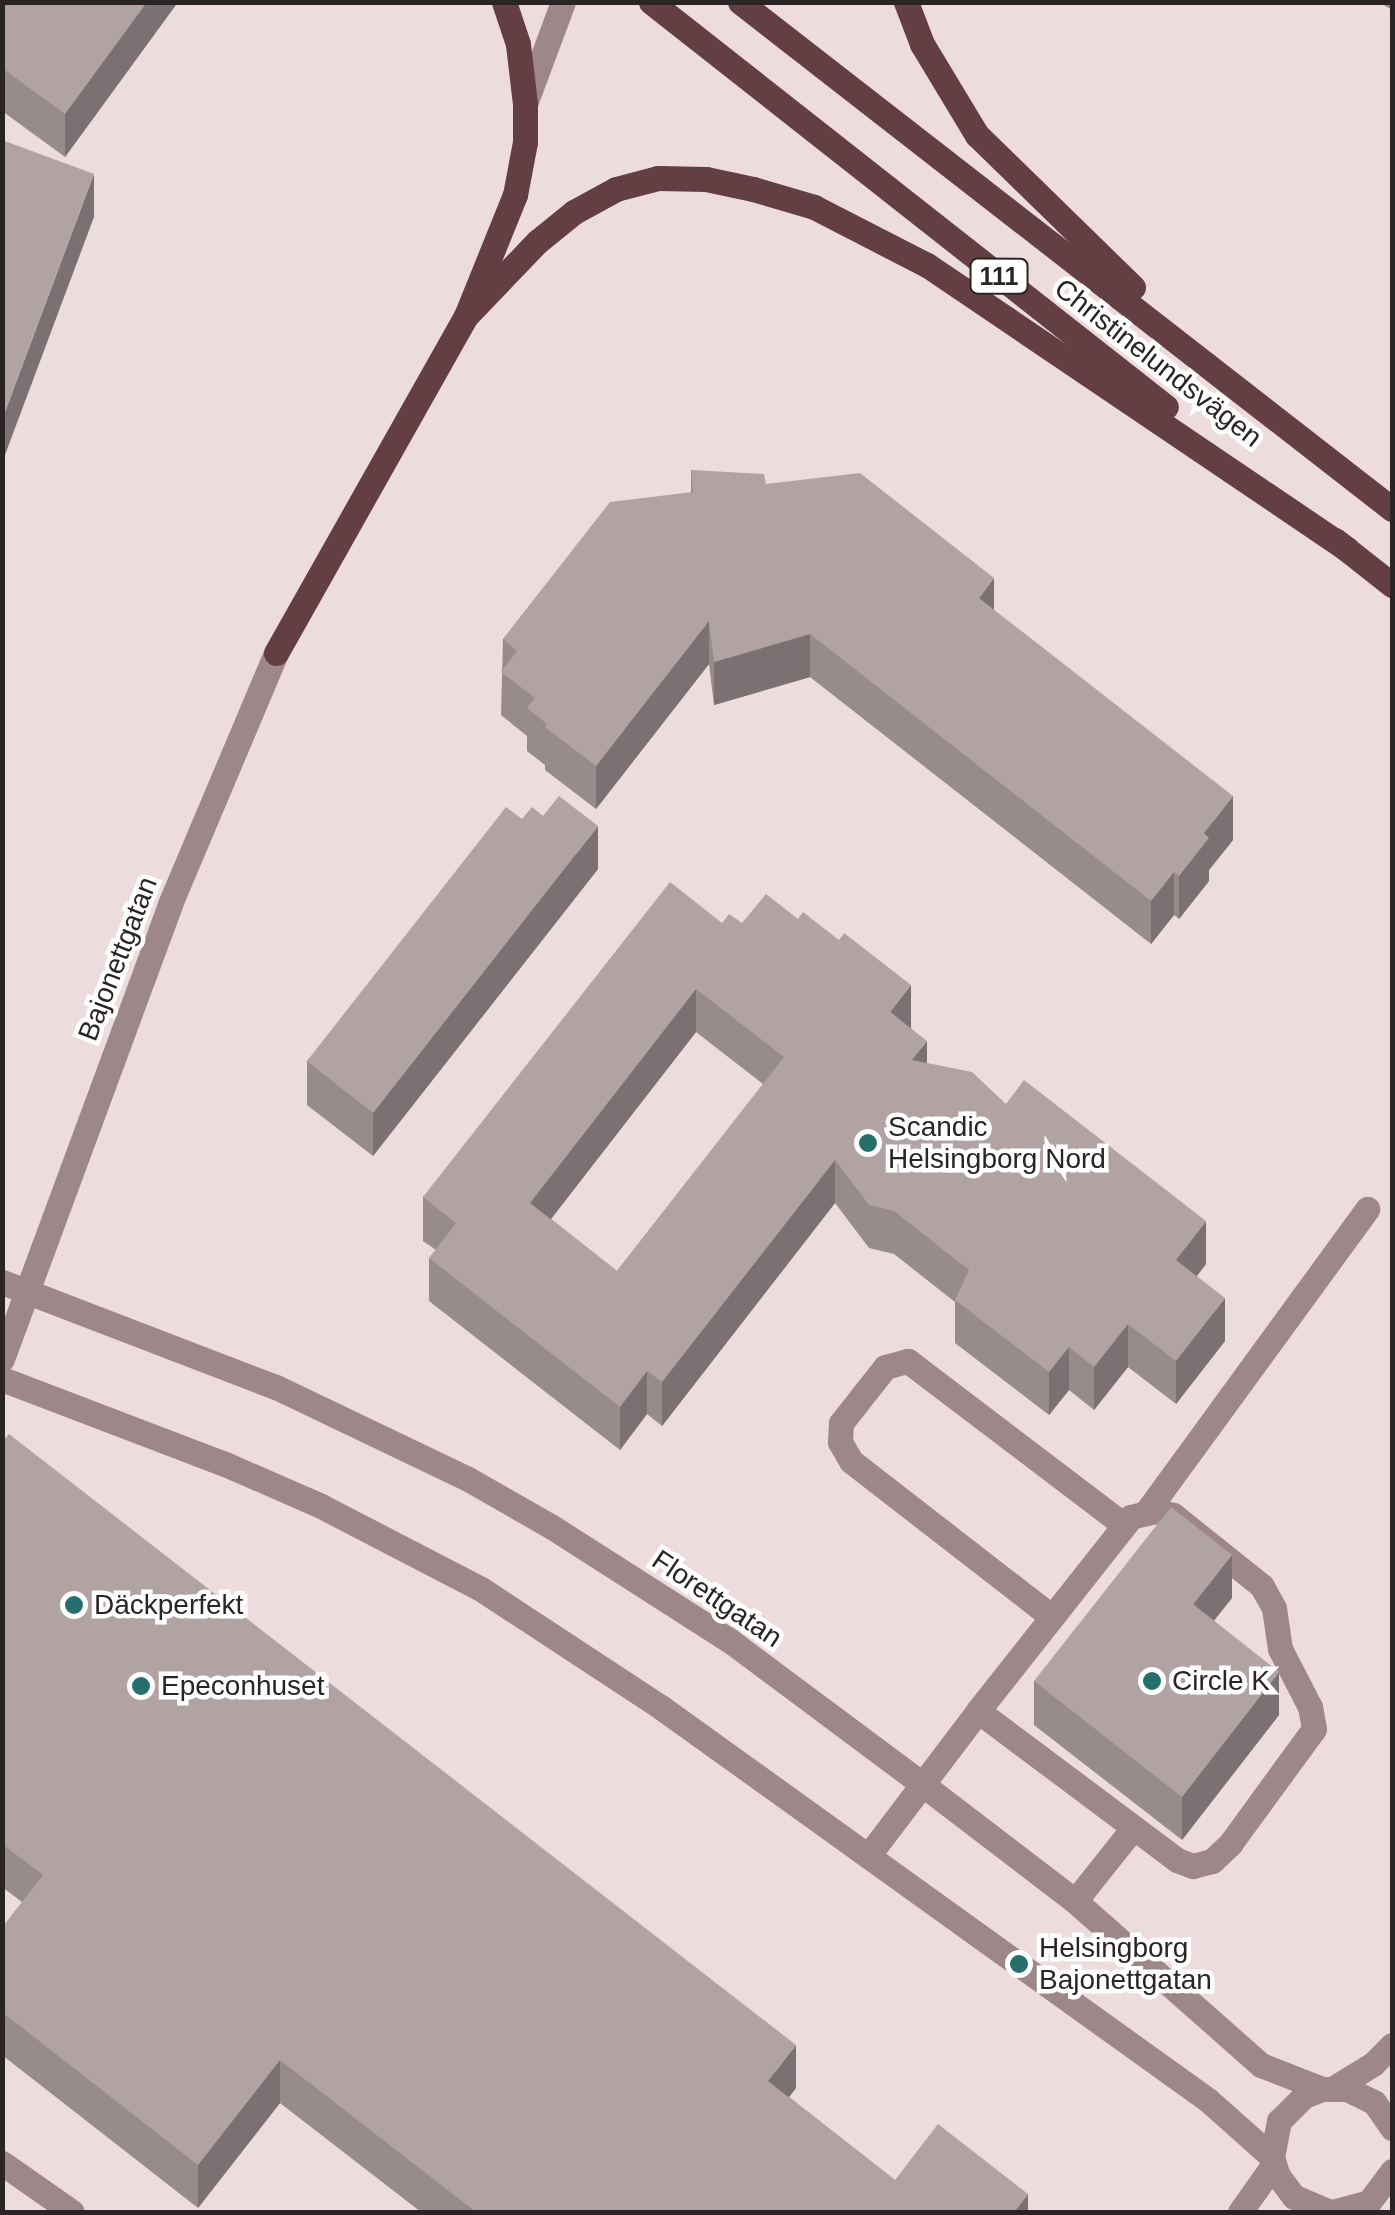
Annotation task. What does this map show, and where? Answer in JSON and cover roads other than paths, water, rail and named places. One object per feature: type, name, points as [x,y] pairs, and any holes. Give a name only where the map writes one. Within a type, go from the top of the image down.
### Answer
[{"type":"main road","points":[[276,653],[466,316],[515,195],[525,142],[525,104],[518,44],[504,2]]},
{"type":"main road","name":"Christinelundsvägen","points":[[650,2],[1392,585]]},
{"type":"main road","name":"Christinelundsvägen","points":[[740,2],[1392,509]]},
{"type":"main road","points":[[906,2],[937,73],[977,136],[1246,393]]},
{"type":"main road","points":[[466,316],[538,242],[574,212],[616,189],[658,178],[706,179],[753,189],[814,207],[927,265],[1346,549]]},
{"type":"street","points":[[525,104],[563,2]]},
{"type":"street","name":"Bajonettgatan","points":[[2,1359],[14,1286],[276,653]]},
{"type":"street","points":[[1147,1511],[1367,1209]]},
{"type":"street","name":"Florettgatan","points":[[14,1286],[276,1387],[468,1480],[552,1527],[728,1640],[1075,1900],[1261,2065],[1328,2089],[1361,2094],[1374,2102],[1392,2128]]},
{"type":"street","points":[[1052,1617],[851,1461],[840,1442],[841,1423],[885,1367],[908,1361],[1124,1525]]},
{"type":"street","points":[[2,1380],[226,1464],[414,1552],[481,1589],[662,1708],[1208,2100],[1273,2160],[1294,2198],[1331,2212],[1343,2212],[1388,2191]]},
{"type":"street","points":[[868,1856],[922,1784],[978,1712],[1052,1617],[1124,1525],[1131,1517],[1147,1511],[1173,1515],[1262,1586],[1274,1608],[1280,1648],[1310,1707],[1314,1729],[1230,1844],[1212,1860],[1185,1865],[978,1712]]},
{"type":"street","points":[[1075,1900],[1133,1828]]},
{"type":"street","points":[[1240,2212],[1273,2160],[1280,2122],[1304,2096],[1328,2089],[1373,2064],[1392,2044]]},
{"type":"street","points":[[2,2163],[72,2212]]},
{"type":"place","name":"Scandic Helsingborg Nord","points":[[868,1143]]},
{"type":"place","name":"Däckperfekt","points":[[74,1605]]},
{"type":"place","name":"Circle K","points":[[1152,1681]]},
{"type":"place","name":"Epeconhuset","points":[[141,1686]]},
{"type":"place","name":"Helsingborg Bajonettgatan","points":[[1019,1964]]}]
